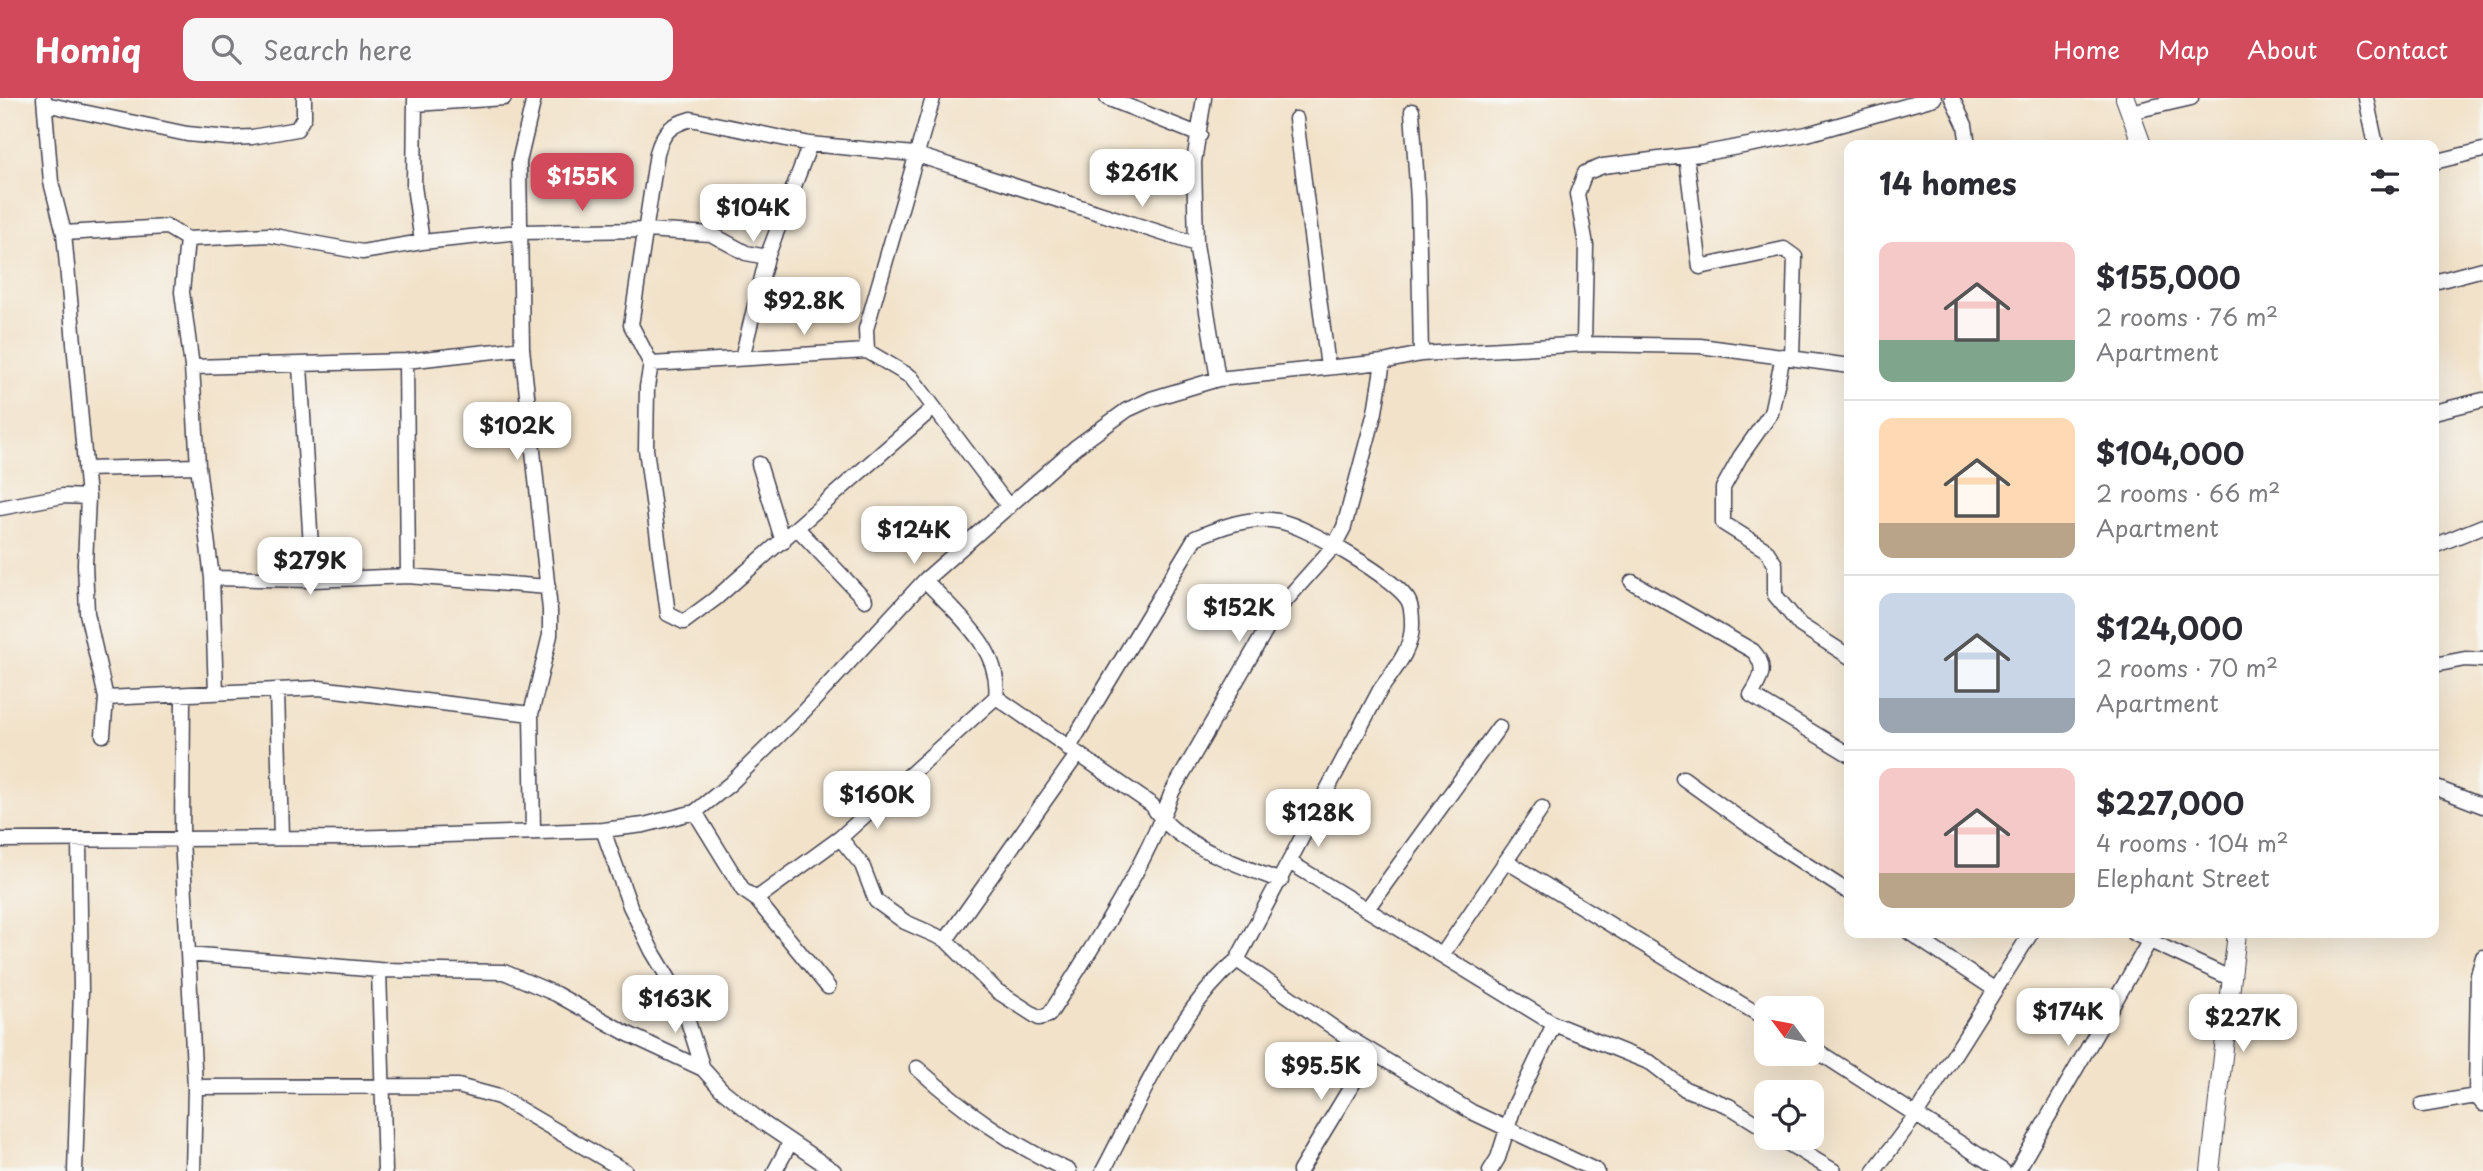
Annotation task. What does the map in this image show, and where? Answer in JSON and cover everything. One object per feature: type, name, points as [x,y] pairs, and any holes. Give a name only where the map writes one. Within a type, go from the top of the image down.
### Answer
[{"type":"main road","points":[[2128,105],[2140,140]]},
{"type":"main road","points":[[2210,1171],[2236,938]]},
{"type":"street","points":[[103,735],[106,698],[87,613],[88,497],[64,233],[51,182],[44,101],[187,134],[244,138],[297,129],[304,117],[304,98]]},
{"type":"street","points":[[422,242],[414,186],[415,101],[504,98]]},
{"type":"street","points":[[533,831],[531,715],[550,635],[548,587],[522,348],[519,162],[534,98]]},
{"type":"street","points":[[867,351],[866,329],[914,154],[933,98]]},
{"type":"street","points":[[1107,98],[1200,135]]},
{"type":"street","points":[[1204,98],[1194,162],[1196,244],[1218,379]]},
{"type":"street","points":[[1584,344],[1586,245],[1577,194],[1585,173],[1603,166],[1686,156],[1807,134],[1934,98]]},
{"type":"street","points":[[1952,98],[1965,125],[1967,140]]},
{"type":"street","points":[[2128,105],[2191,98]]},
{"type":"street","points":[[2366,98],[2375,140]]},
{"type":"street","points":[[1412,111],[1418,200],[1421,354]]},
{"type":"street","points":[[932,409],[783,542],[684,622],[668,614],[646,449],[647,387],[651,364],[631,325],[657,153],[664,133],[671,125],[691,119],[810,144],[914,154],[1196,244]]},
{"type":"street","points":[[1296,119],[1328,367]]},
{"type":"street","points":[[742,358],[767,257],[810,144]]},
{"type":"street","points":[[2439,161],[2483,150]]},
{"type":"street","points":[[1686,156],[1700,267],[1784,249],[1795,257],[1787,357],[1771,413],[1740,457],[1723,488],[1723,523],[1766,550],[1775,564],[1775,595],[1800,625],[1844,653]]},
{"type":"street","points":[[64,233],[167,227],[187,239],[269,235],[362,252],[422,242],[519,232],[646,230],[710,234],[746,253],[767,257]]},
{"type":"street","points":[[187,239],[182,292],[192,367],[198,466],[212,578],[216,693]]},
{"type":"street","points":[[2439,281],[2483,269]]},
{"type":"street","points":[[0,840],[79,841],[281,836],[349,838],[603,830],[644,825],[695,812],[730,784],[803,712],[925,580],[1076,447],[1128,410],[1151,398],[1218,379],[1383,362],[1421,354],[1584,344],[1700,346],[1844,365]]},
{"type":"street","points":[[192,367],[406,361],[522,348]]},
{"type":"street","points":[[651,364],[867,351],[911,377],[932,409],[1009,507]]},
{"type":"street","points":[[406,361],[408,576]]},
{"type":"street","points":[[840,838],[862,865],[876,901],[905,922],[946,940],[1014,1004],[1039,1018],[1049,1015],[1101,931],[1161,821],[1172,792],[1278,609],[1334,546],[1344,527],[1360,469],[1383,362]]},
{"type":"street","points":[[300,366],[313,580]]},
{"type":"street","points":[[2439,411],[2483,400]]},
{"type":"street","points":[[758,464],[783,542]]},
{"type":"street","points":[[85,469],[198,466]]},
{"type":"street","points":[[0,508],[63,496],[88,497]]},
{"type":"street","points":[[946,940],[1073,752],[1195,538],[1219,528],[1253,520],[1279,521],[1308,531],[1334,546],[1397,588],[1409,602],[1412,625],[1408,648],[1380,690],[1291,863],[1237,960],[1218,976],[1175,1038],[1103,1171]]},
{"type":"street","points":[[2439,543],[2483,526]]},
{"type":"street","points":[[798,529],[865,600]]},
{"type":"street","points":[[212,578],[313,580],[408,576],[548,587]]},
{"type":"street","points":[[756,899],[840,838],[996,697],[998,681],[994,662],[983,644],[925,580]]},
{"type":"street","points":[[1632,582],[1753,651],[1761,659],[1763,676],[1751,695],[1844,751]]},
{"type":"street","points":[[2439,664],[2465,659],[2483,660]]},
{"type":"street","points":[[106,698],[340,689],[531,715]]},
{"type":"street","points":[[276,692],[281,836]]},
{"type":"street","points":[[183,696],[182,839],[195,1087],[193,1171]]},
{"type":"street","points":[[996,697],[1152,805],[1161,821],[1220,858],[1281,880]]},
{"type":"street","points":[[1367,909],[1499,727]]},
{"type":"street","points":[[1684,778],[1776,845],[1844,889]]},
{"type":"street","points":[[2439,789],[2483,806]]},
{"type":"street","points":[[1442,955],[1542,808]]},
{"type":"street","points":[[695,812],[743,890],[756,899],[828,987]]},
{"type":"street","points":[[603,830],[630,906],[652,951],[681,999],[703,1069]]},
{"type":"street","points":[[75,1171],[81,991],[79,841]]},
{"type":"street","points":[[1506,861],[1754,1012]]},
{"type":"street","points":[[1291,863],[1554,1024],[1651,1063],[1685,1089],[1729,1106],[1754,1122]]},
{"type":"street","points":[[1918,938],[1994,989]]},
{"type":"street","points":[[1874,1171],[1916,1115],[2028,938]]},
{"type":"street","points":[[2142,938],[2232,979]]},
{"type":"street","points":[[2017,1171],[2149,942]]},
{"type":"street","points":[[188,954],[379,970],[504,972],[556,994],[626,1033],[703,1069],[721,1089],[790,1143],[834,1171]]},
{"type":"street","points":[[2422,1105],[2479,1100],[2478,975],[2483,957]]},
{"type":"street","points":[[1237,960],[1371,1052],[1472,1112],[1597,1171]]},
{"type":"street","points":[[379,970],[385,1171]]},
{"type":"street","points":[[1490,1171],[1498,1158],[1531,1069],[1554,1024]]},
{"type":"street","points":[[1300,1171],[1371,1052]]},
{"type":"street","points":[[1824,1055],[2003,1171]]},
{"type":"street","points":[[917,1068],[991,1130],[1069,1171]]},
{"type":"street","points":[[195,1087],[458,1086],[491,1094],[625,1171]]},
{"type":"street","points":[[775,1171],[790,1143]]},
{"type":"street","points":[[1799,1150],[1834,1171]]}]
